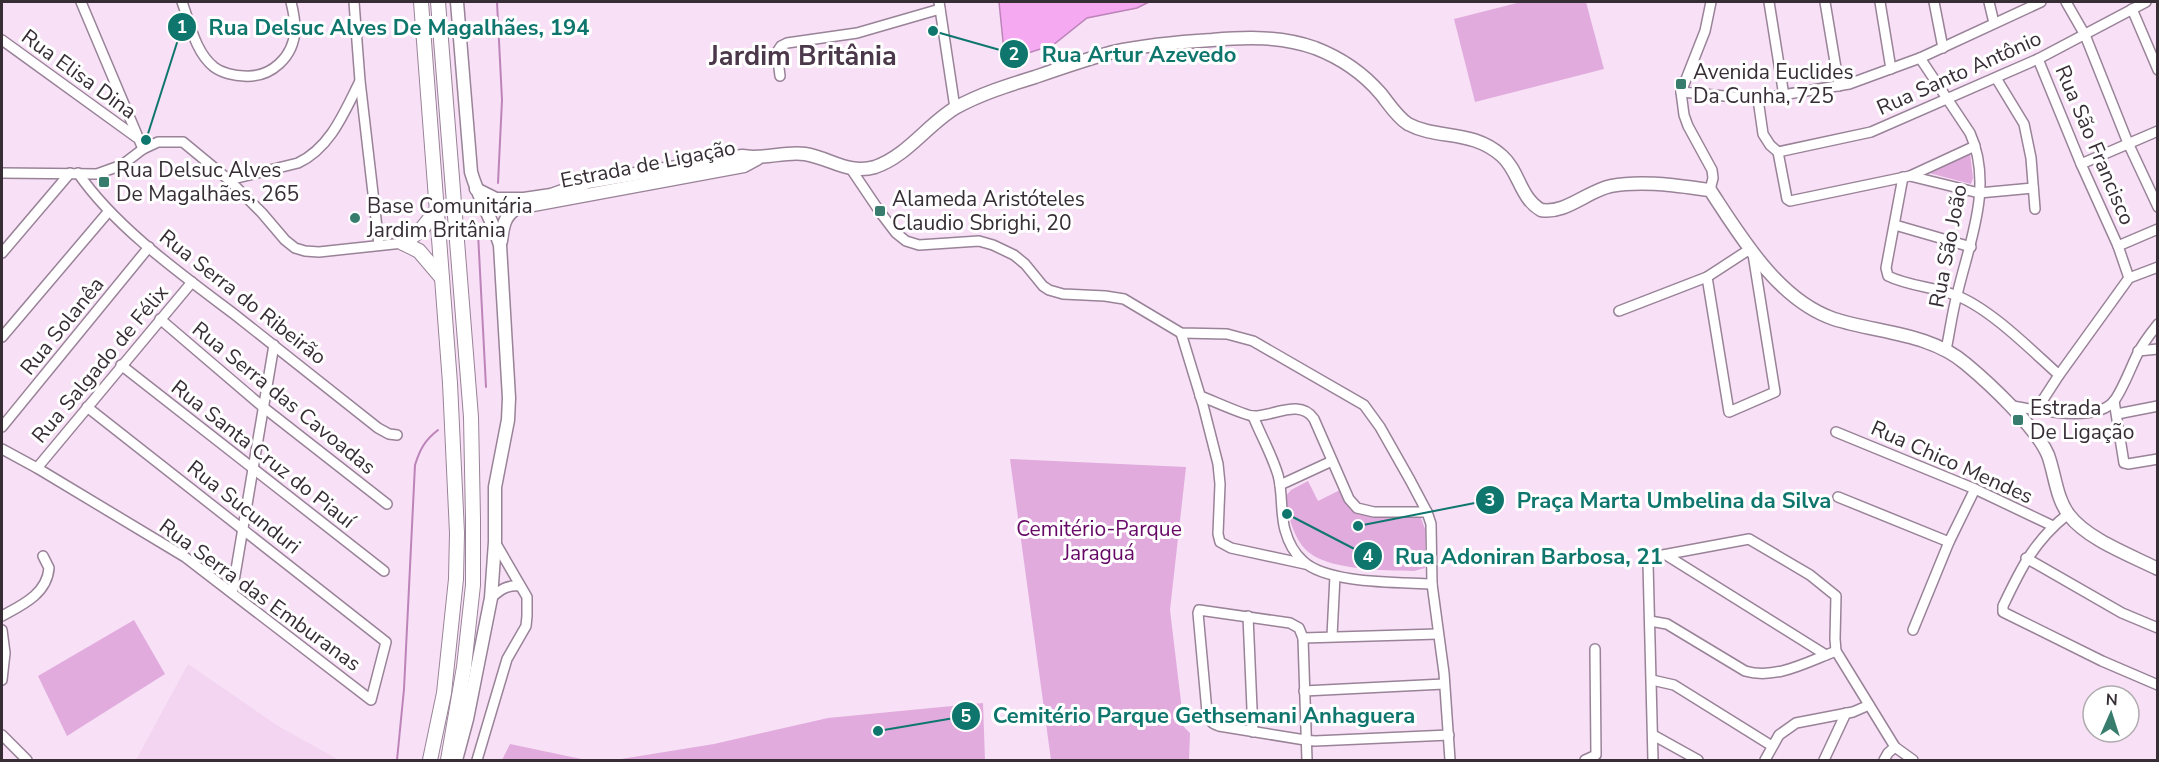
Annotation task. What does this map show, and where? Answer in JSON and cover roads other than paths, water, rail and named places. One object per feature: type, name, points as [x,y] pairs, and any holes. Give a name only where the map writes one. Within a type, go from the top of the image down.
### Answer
[{"type":"highway","points":[[421,2],[456,475],[456,579],[444,693],[430,760]]},
{"type":"highway","points":[[438,2],[471,417],[473,519],[473,585],[466,655],[448,760]]},
{"type":"highway","points":[[436,211],[420,231],[403,243],[418,251],[442,278]]},
{"type":"main road","points":[[456,760],[467,719],[491,598],[495,542],[495,487],[508,420],[509,398],[500,245],[494,224],[476,189],[471,172],[457,2]]},
{"type":"main road","name":"Estrada de Ligação","points":[[476,189],[496,199],[524,199],[551,195],[588,182],[742,156],[757,159],[802,154],[850,169],[874,167],[887,161],[955,108],[1018,82],[1113,52],[1163,44],[1244,38],[1279,39],[1315,48],[1364,75],[1408,124],[1462,136],[1488,145],[1512,167],[1527,197],[1540,210],[1556,210],[1600,189],[1623,184],[1657,184],[1710,190]]},
{"type":"main road","name":"Estrada de Ligação","points":[[500,245],[504,220],[517,208],[744,166],[757,159]]},
{"type":"main road","points":[[1710,190],[1751,250],[1790,292],[1817,312],[1918,340],[1947,350],[1966,363],[2010,406],[2044,448],[2068,514],[2094,536],[2157,569]]},
{"type":"street","points":[[81,2],[143,149]]},
{"type":"street","points":[[182,2],[201,53],[215,68],[235,76],[253,77],[268,74],[286,56],[295,31],[291,2]]},
{"type":"street","points":[[354,2],[360,81],[379,245]]},
{"type":"street","points":[[927,2],[937,7]]},
{"type":"street","points":[[1710,190],[1712,171],[1688,126],[1681,92],[1705,31],[1711,2]]},
{"type":"street","points":[[1769,2],[1784,96]]},
{"type":"street","points":[[1825,2],[1839,86]]},
{"type":"street","points":[[1880,2],[1891,69]]},
{"type":"street","points":[[1935,2],[1943,48]]},
{"type":"street","points":[[1989,2],[1994,23]]},
{"type":"street","points":[[1681,92],[1758,99],[1858,82],[1943,48],[2041,2]]},
{"type":"street","points":[[2066,2],[2085,35],[2128,143],[2157,207]]},
{"type":"street","name":"Rua Santo Antônio","points":[[1778,152],[1871,132],[2038,59],[2146,2]]},
{"type":"street","points":[[780,76],[777,52],[787,43],[857,33],[937,7]]},
{"type":"street","points":[[937,7],[955,108]]},
{"type":"street","points":[[2132,9],[2157,70]]},
{"type":"street","name":"Rua Elisa Dina","points":[[2,40],[136,137]]},
{"type":"street","name":"Rua São João","points":[[1920,58],[1970,133],[1976,146],[1978,160],[1979,193],[1971,247],[1956,296],[1947,350]]},
{"type":"street","name":"Rua São Francisco","points":[[2038,59],[2118,246],[2129,278]]},
{"type":"street","points":[[1996,78],[2024,124],[2029,148],[2035,209]]},
{"type":"street","points":[[229,180],[298,163],[308,158],[326,141],[360,81]]},
{"type":"street","points":[[1758,99],[1763,134],[1778,152],[1787,199],[1790,201],[1906,176],[1976,146]]},
{"type":"street","points":[[2081,164],[2157,132]]},
{"type":"street","points":[[2,173],[98,174],[122,165],[143,149],[158,142],[183,142],[229,180],[295,248],[319,252],[403,243]]},
{"type":"street","points":[[850,169],[896,233],[906,241],[919,245],[979,241],[993,245],[1014,255],[1049,290],[1063,294],[1105,296],[1124,300],[1181,333],[1227,334],[1253,341],[1364,405],[1373,416],[1427,512],[1431,524],[1432,584],[1450,760]]},
{"type":"street","points":[[2,254],[74,173]]},
{"type":"street","name":"Rua Serra do Ribeirão","points":[[74,173],[109,211],[192,282],[378,428],[389,434],[397,435]]},
{"type":"street","points":[[1906,176],[1979,193],[2033,188]]},
{"type":"street","points":[[1906,176],[1886,268],[1888,276],[1956,296],[1995,320],[2059,375]]},
{"type":"street","points":[[2,337],[109,211]]},
{"type":"street","points":[[1895,225],[1971,247]]},
{"type":"street","name":"Rua São Francisco","points":[[2118,246],[2157,229]]},
{"type":"street","name":"Rua Solanêa","points":[[2,427],[149,247]]},
{"type":"street","points":[[1619,311],[1707,277],[1751,250],[1775,392],[1729,412],[1707,277]]},
{"type":"street","points":[[2037,409],[2129,278],[2157,267]]},
{"type":"street","name":"Rua Salgado de Félix","points":[[37,468],[192,282]]},
{"type":"street","name":"Rua Serra das Cavoadas","points":[[160,319],[263,407],[387,504]]},
{"type":"street","points":[[2010,406],[2073,414],[2099,410],[2114,401],[2138,351],[2157,324]]},
{"type":"street","points":[[1181,333],[1200,396],[1219,473],[1218,534],[1220,542],[1231,548],[1305,564],[1335,576],[1432,584]]},
{"type":"street","points":[[232,593],[274,345]]},
{"type":"street","points":[[2138,351],[2157,349]]},
{"type":"street","name":"Rua Santa Cruz do Piauí","points":[[121,365],[384,571]]},
{"type":"street","points":[[1200,396],[1253,416],[1298,409],[1307,411],[1314,419],[1350,499],[1357,508],[1374,512],[1427,512]]},
{"type":"street","points":[[2114,401],[2124,463],[2157,459]]},
{"type":"street","points":[[2117,414],[2157,406]]},
{"type":"street","name":"Rua Sucunduri","points":[[87,407],[386,642],[371,700]]},
{"type":"street","points":[[1253,416],[1274,462],[1280,485],[1285,528],[1294,550],[1305,564]]},
{"type":"street","name":"Rua Chico Mendes","points":[[1836,432],[1974,489],[2053,526]]},
{"type":"street","name":"Rua Serra das Emburanas","points":[[2,449],[185,557],[371,700]]},
{"type":"street","points":[[1280,485],[1332,461]]},
{"type":"street","points":[[1913,630],[1949,542],[1974,489]]},
{"type":"street","points":[[1838,497],[1949,542]]},
{"type":"street","points":[[2068,514],[2053,526],[2026,558],[2002,606],[2005,614],[2157,685]]},
{"type":"street","points":[[1653,760],[1648,563],[1652,557],[1749,539],[1810,575],[1836,596],[1834,639],[1836,651],[1896,747],[1913,760]]},
{"type":"street","points":[[477,760],[507,659],[526,626],[526,597],[495,542]]},
{"type":"street","points":[[1666,555],[1826,655]]},
{"type":"street","points":[[2,616],[29,600],[44,585],[49,568],[43,556]]},
{"type":"street","points":[[2026,558],[2122,613],[2157,628]]},
{"type":"street","points":[[1332,636],[1335,576]]},
{"type":"street","points":[[491,598],[510,585],[520,586]]},
{"type":"street","points":[[1307,760],[1305,740],[1303,638],[1299,628],[1293,624],[1201,609],[1198,612],[1200,643],[1210,721],[1219,726],[1305,740],[1334,741],[1449,735]]},
{"type":"street","points":[[1248,616],[1253,732]]},
{"type":"street","points":[[1650,621],[1667,624],[1751,673],[1777,673],[1836,651]]},
{"type":"street","points":[[2,630],[5,653],[2,680]]},
{"type":"street","points":[[1303,638],[1438,634]]},
{"type":"street","points":[[1585,760],[1596,756],[1596,649]]},
{"type":"street","points":[[1652,680],[1674,685],[1772,746]]},
{"type":"street","points":[[1304,691],[1444,684]]},
{"type":"street","points":[[1765,760],[1772,746],[1784,731],[1796,723],[1846,713],[1869,705]]},
{"type":"street","points":[[1824,760],[1846,713]]},
{"type":"street","points":[[2,735],[27,760]]},
{"type":"street","points":[[1653,735],[1698,760]]},
{"type":"street","points":[[1884,760],[1888,753],[1896,747]]},
{"type":"waterway","points":[[497,2],[502,100],[498,183]]},
{"type":"waterway","points":[[478,233],[486,387]]},
{"type":"waterway","points":[[397,760],[404,689],[415,465],[424,445],[438,430]]},
{"type":"place","name":"Rua Artur Azevedo","points":[[933,31]]},
{"type":"place","name":"Avenida Euclides Da Cunha, 725","points":[[1681,84]]},
{"type":"place","name":"Rua Delsuc Alves De Magalhães, 194","points":[[146,140]]},
{"type":"place","name":"Rua Delsuc Alves De Magalhães, 265","points":[[104,182]]},
{"type":"place","name":"Alameda Aristóteles Claudio Sbrighi, 20","points":[[880,211]]},
{"type":"place","name":"Base Comunitária Jardim Britânia","points":[[355,218]]},
{"type":"place","name":"Estrada De Ligação","points":[[2018,420]]},
{"type":"place","name":"Rua Adoniran Barbosa, 21","points":[[1287,514]]},
{"type":"place","name":"Praça Marta Umbelina da Silva","points":[[1358,526]]},
{"type":"place","name":"Cemitério Parque Gethsemani Anhaguera","points":[[878,731]]},
{"type":"district","name":"Jardim Britânia","points":[[803,56]]},
{"type":"park label","name":"Cemitério-Parque Jaraguá","points":[[1099,541]]}]
